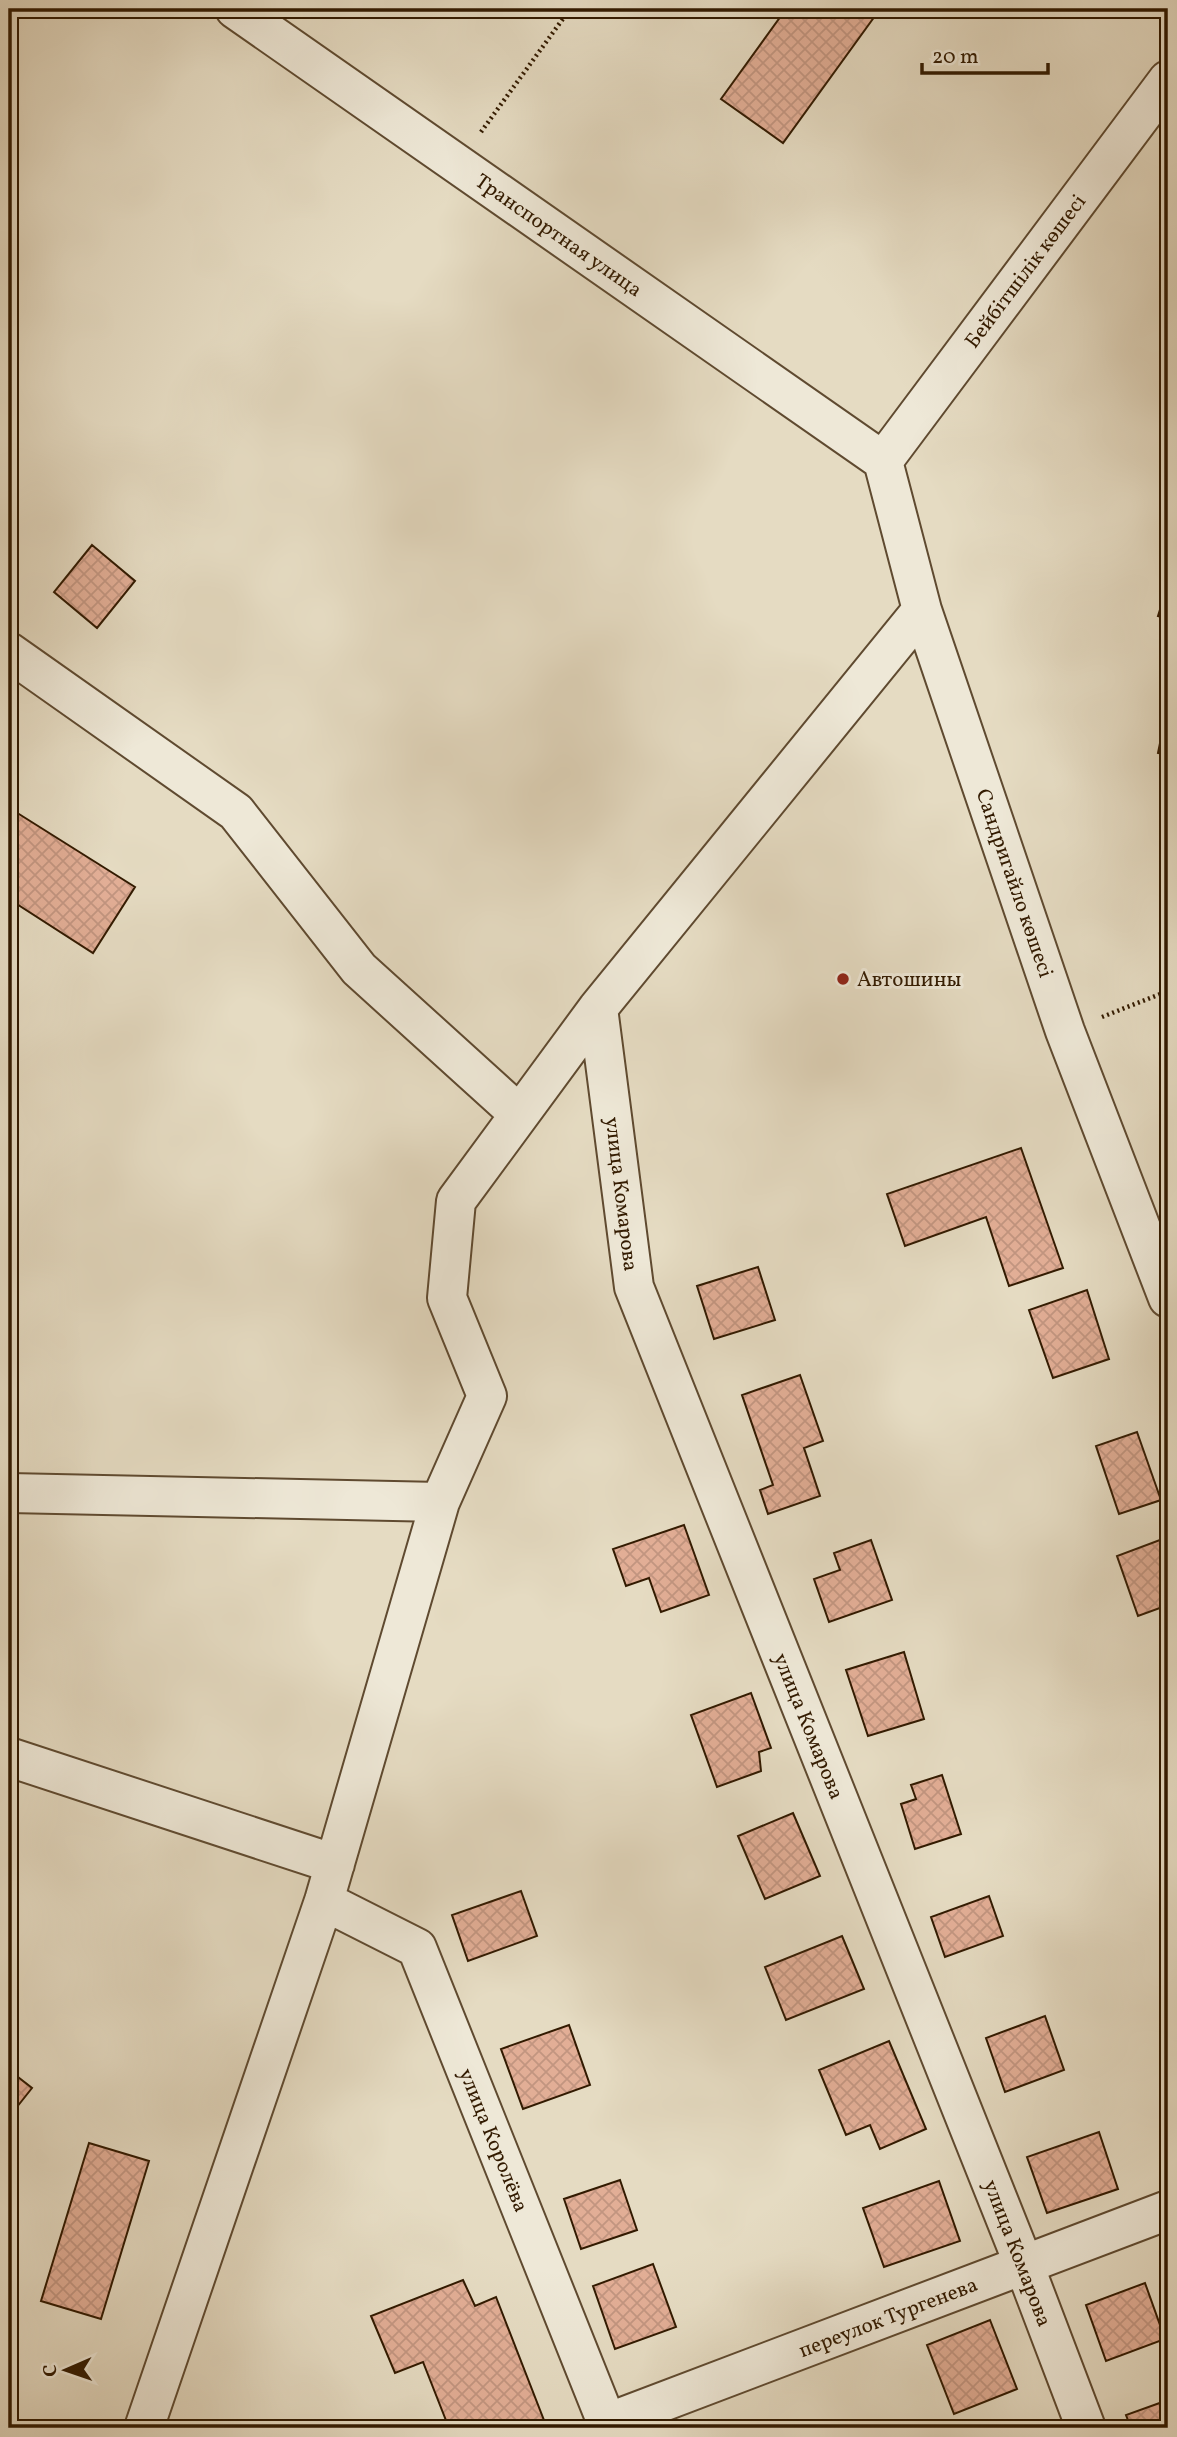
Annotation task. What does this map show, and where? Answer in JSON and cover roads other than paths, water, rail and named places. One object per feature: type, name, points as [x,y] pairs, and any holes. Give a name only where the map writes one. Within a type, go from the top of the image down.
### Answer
[{"type":"street","name":"Транспортная улица","points":[[235,9],[883,461]]},
{"type":"street","name":"Бейбітшілік көшесі","points":[[883,461],[1168,80]]},
{"type":"street","name":"Сандригайло көшесі","points":[[883,461],[922,610],[1065,1031],[1168,1298]]},
{"type":"street","points":[[144,2428],[324,1901],[440,1502],[487,1396],[447,1298],[456,1201],[598,1008],[922,610]]},
{"type":"street","points":[[9,652],[236,812],[359,969],[519,1114]]},
{"type":"street","name":"улица Комарова","points":[[598,1008],[634,1287],[1024,2265],[1086,2428]]},
{"type":"street","points":[[9,1493],[440,1502]]},
{"type":"street","points":[[9,1757],[335,1864]]},
{"type":"street","name":"улица Королёва","points":[[324,1901],[417,1948],[608,2426]]},
{"type":"street","name":"переулок Тургенева","points":[[608,2426],[1168,2210]]},
{"type":"place","name":"Автошины","points":[[843,979]]}]
